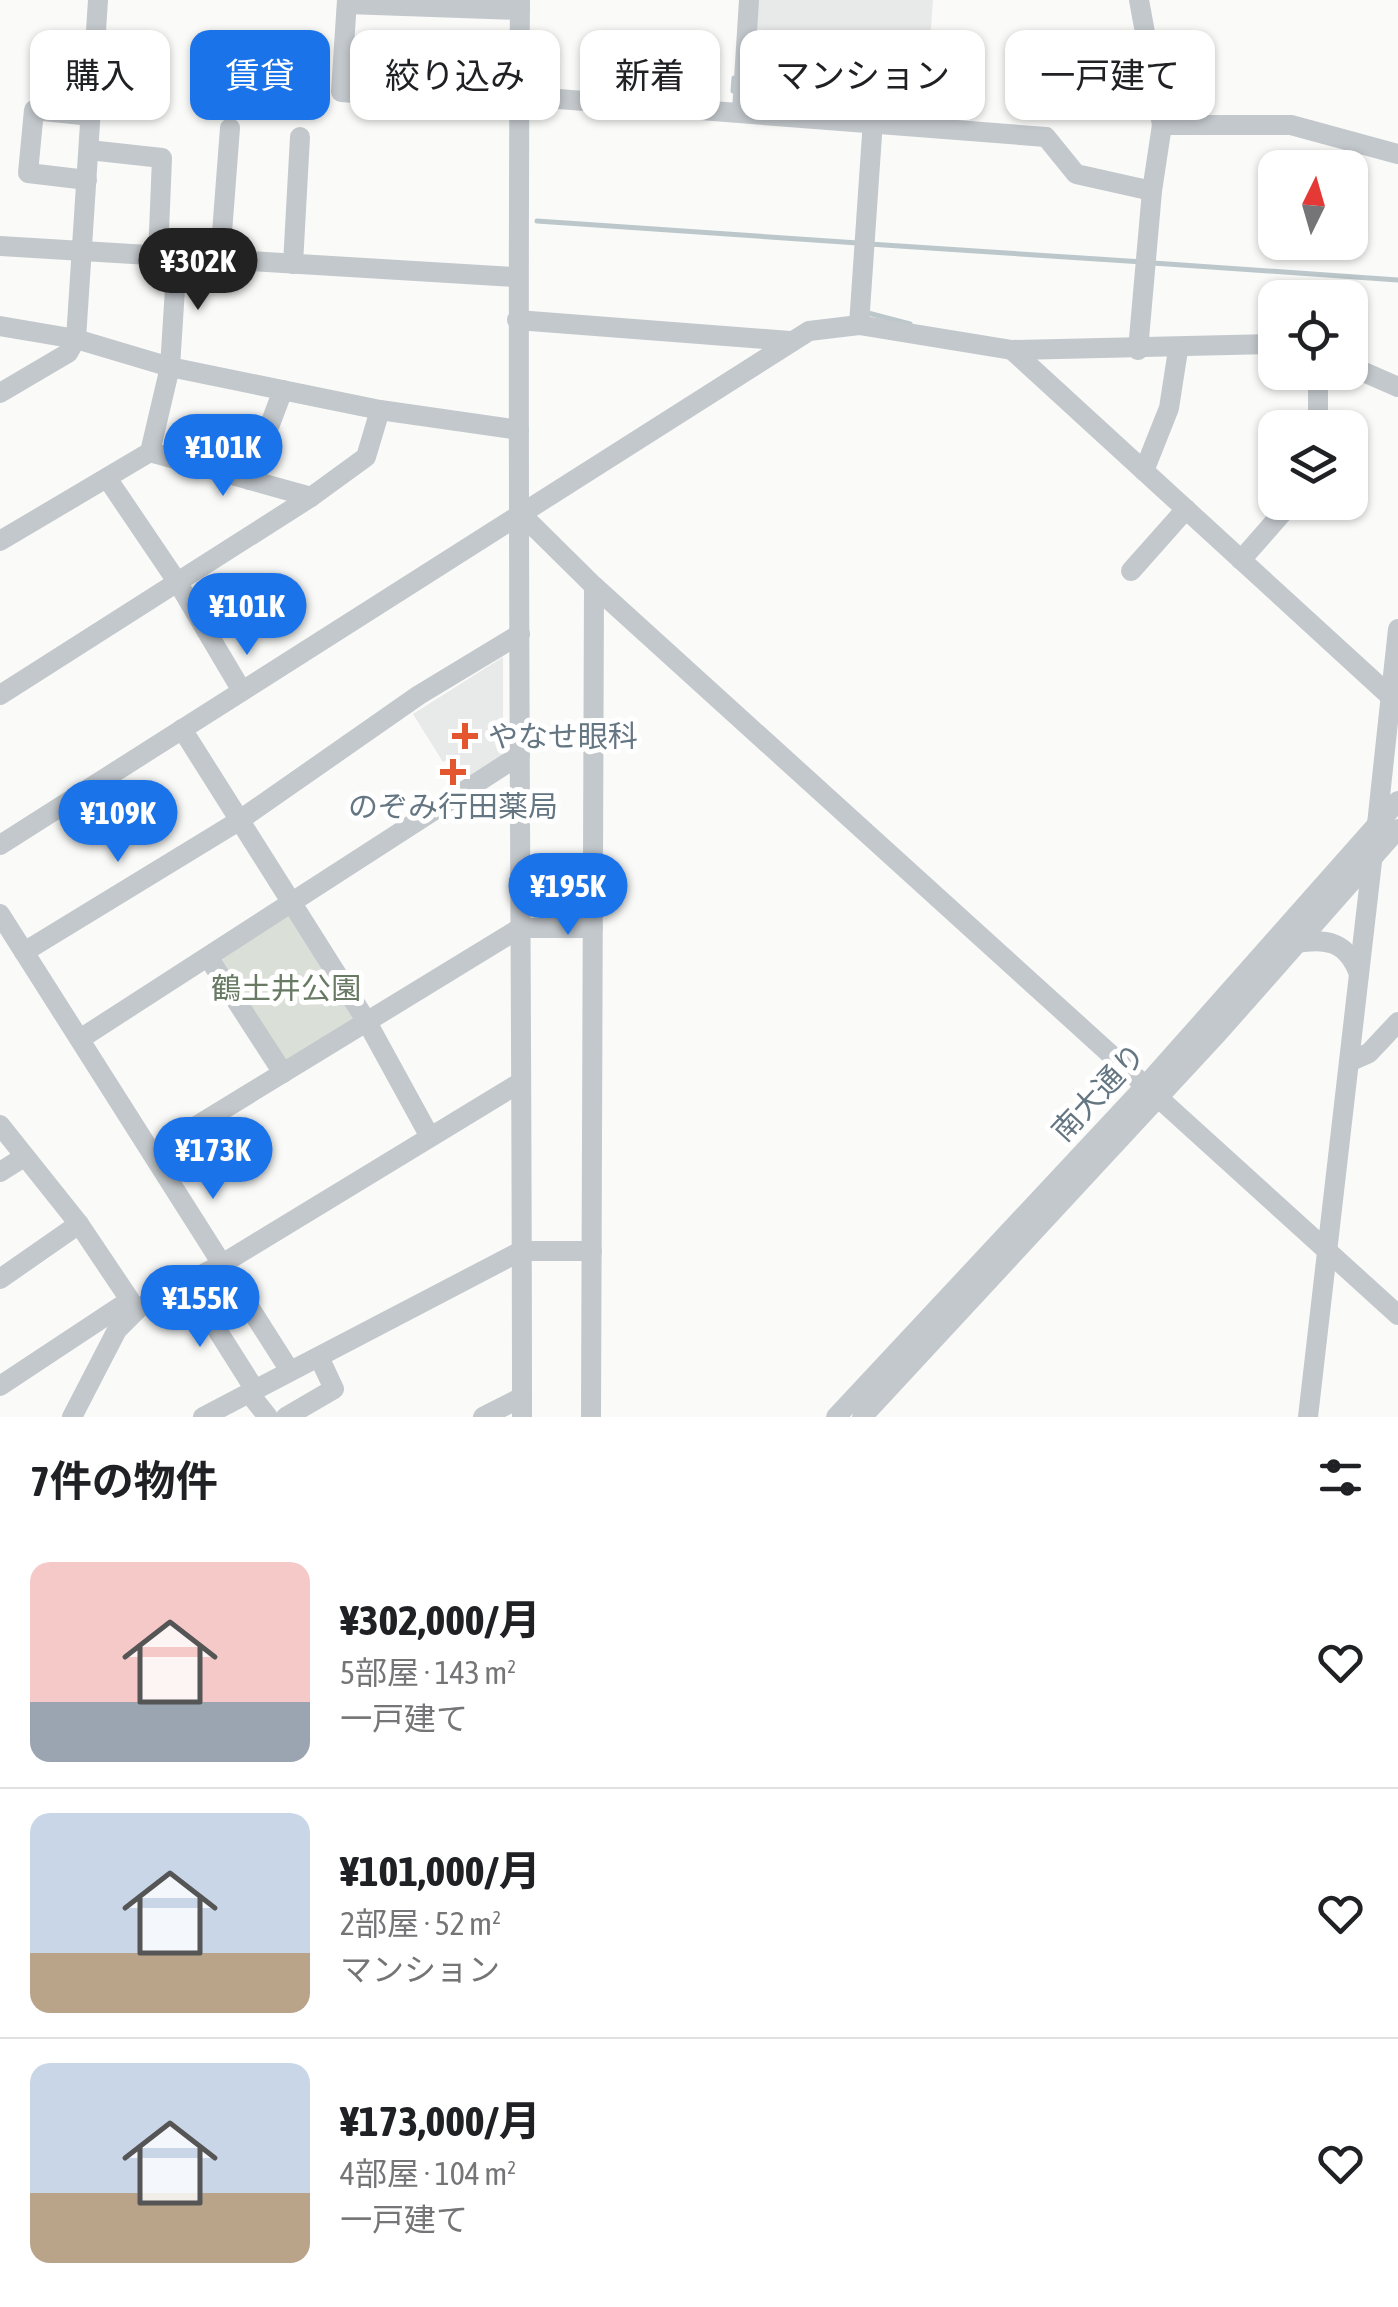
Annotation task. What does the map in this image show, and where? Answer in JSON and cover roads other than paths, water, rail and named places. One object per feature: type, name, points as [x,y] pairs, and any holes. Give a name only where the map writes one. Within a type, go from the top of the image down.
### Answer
[{"type":"street","points":[[96,30],[98,0]]},
{"type":"street","points":[[748,30],[750,0]]},
{"type":"street","points":[[1138,350],[1162,124],[1140,0]]},
{"type":"street","points":[[350,92],[341,92],[347,2],[520,5],[520,30]]},
{"type":"street","points":[[560,102],[740,111]]},
{"type":"street","points":[[33,120],[28,174],[88,180]]},
{"type":"street","points":[[0,393],[68,353],[76,338],[91,120]]},
{"type":"street","points":[[483,1417],[522,1407],[520,430],[516,320],[519,120]]},
{"type":"street","points":[[859,325],[873,120],[1046,136],[1076,174],[1152,191]]},
{"type":"street","points":[[1162,124],[1291,125],[1398,154]]},
{"type":"street","points":[[220,260],[230,128]]},
{"type":"street","points":[[293,264],[300,137]]},
{"type":"street","points":[[0,541],[150,452],[170,367],[162,158],[89,150]]},
{"type":"street","points":[[0,246],[516,277]]},
{"type":"street","points":[[516,320],[790,341]]},
{"type":"street","points":[[0,845],[790,341],[829,325],[859,325],[1012,350],[1178,350],[1258,345]]},
{"type":"street","points":[[0,326],[76,338],[170,367],[380,410],[520,430]]},
{"type":"street","points":[[1012,350],[1391,697]]},
{"type":"street","points":[[1144,470],[1169,408],[1178,350]]},
{"type":"street","points":[[1368,374],[1398,387]]},
{"type":"street","points":[[249,480],[283,390]]},
{"type":"street","points":[[0,694],[311,497],[366,456],[380,410]]},
{"type":"street","points":[[150,452],[311,497]]},
{"type":"street","points":[[106,478],[178,583],[242,691]]},
{"type":"street","points":[[1131,572],[1186,509]]},
{"type":"street","points":[[520,514],[594,586],[1153,1088],[1398,1315]]},
{"type":"street","points":[[1241,560],[1276,520]]},
{"type":"street","points":[[591,1417],[594,586]]},
{"type":"street","points":[[1308,1417],[1376,824],[1392,735],[1391,697],[1398,629]]},
{"type":"street","points":[[24,952],[237,822],[419,696],[520,634]]},
{"type":"street","points":[[182,730],[367,1022],[430,1137]]},
{"type":"street","points":[[80,1040],[520,756]]},
{"type":"street","name":"南大通り","points":[[862,1417],[1153,1088],[1398,801]]},
{"type":"street","name":"南大通り","points":[[836,1417],[1296,943],[1398,828]]},
{"type":"street","points":[[0,914],[290,1371]]},
{"type":"street","points":[[152,1153],[520,928],[593,928]]},
{"type":"street","points":[[1296,943],[1330,940],[1344,947],[1360,976]]},
{"type":"street","points":[[208,956],[283,1073]]},
{"type":"street","points":[[1350,1062],[1369,1053],[1398,1022]]},
{"type":"street","points":[[0,1386],[134,1304],[188,1284],[520,1082]]},
{"type":"street","points":[[0,1125],[79,1224],[134,1304]]},
{"type":"street","points":[[0,1172],[24,1158]]},
{"type":"street","points":[[0,1279],[79,1224]]},
{"type":"street","points":[[203,1417],[521,1251],[592,1251]]},
{"type":"street","points":[[188,1284],[268,1417]]},
{"type":"street","points":[[72,1417],[134,1304]]},
{"type":"street","points":[[286,1417],[334,1389],[319,1356]]},
{"type":"waterway","points":[[733,91],[734,78]]},
{"type":"waterway","points":[[537,221],[858,243]]},
{"type":"waterway","points":[[869,244],[1143,262]]},
{"type":"waterway","points":[[1153,263],[1398,280]]},
{"type":"waterway","points":[[868,313],[910,324]]},
{"type":"place","name":"やなせ眼科","points":[[465,736]]},
{"type":"place","name":"のぞみ行田薬局","points":[[453,772]]},
{"type":"park label","name":"鶴土井公園","points":[[286,988]]}]
